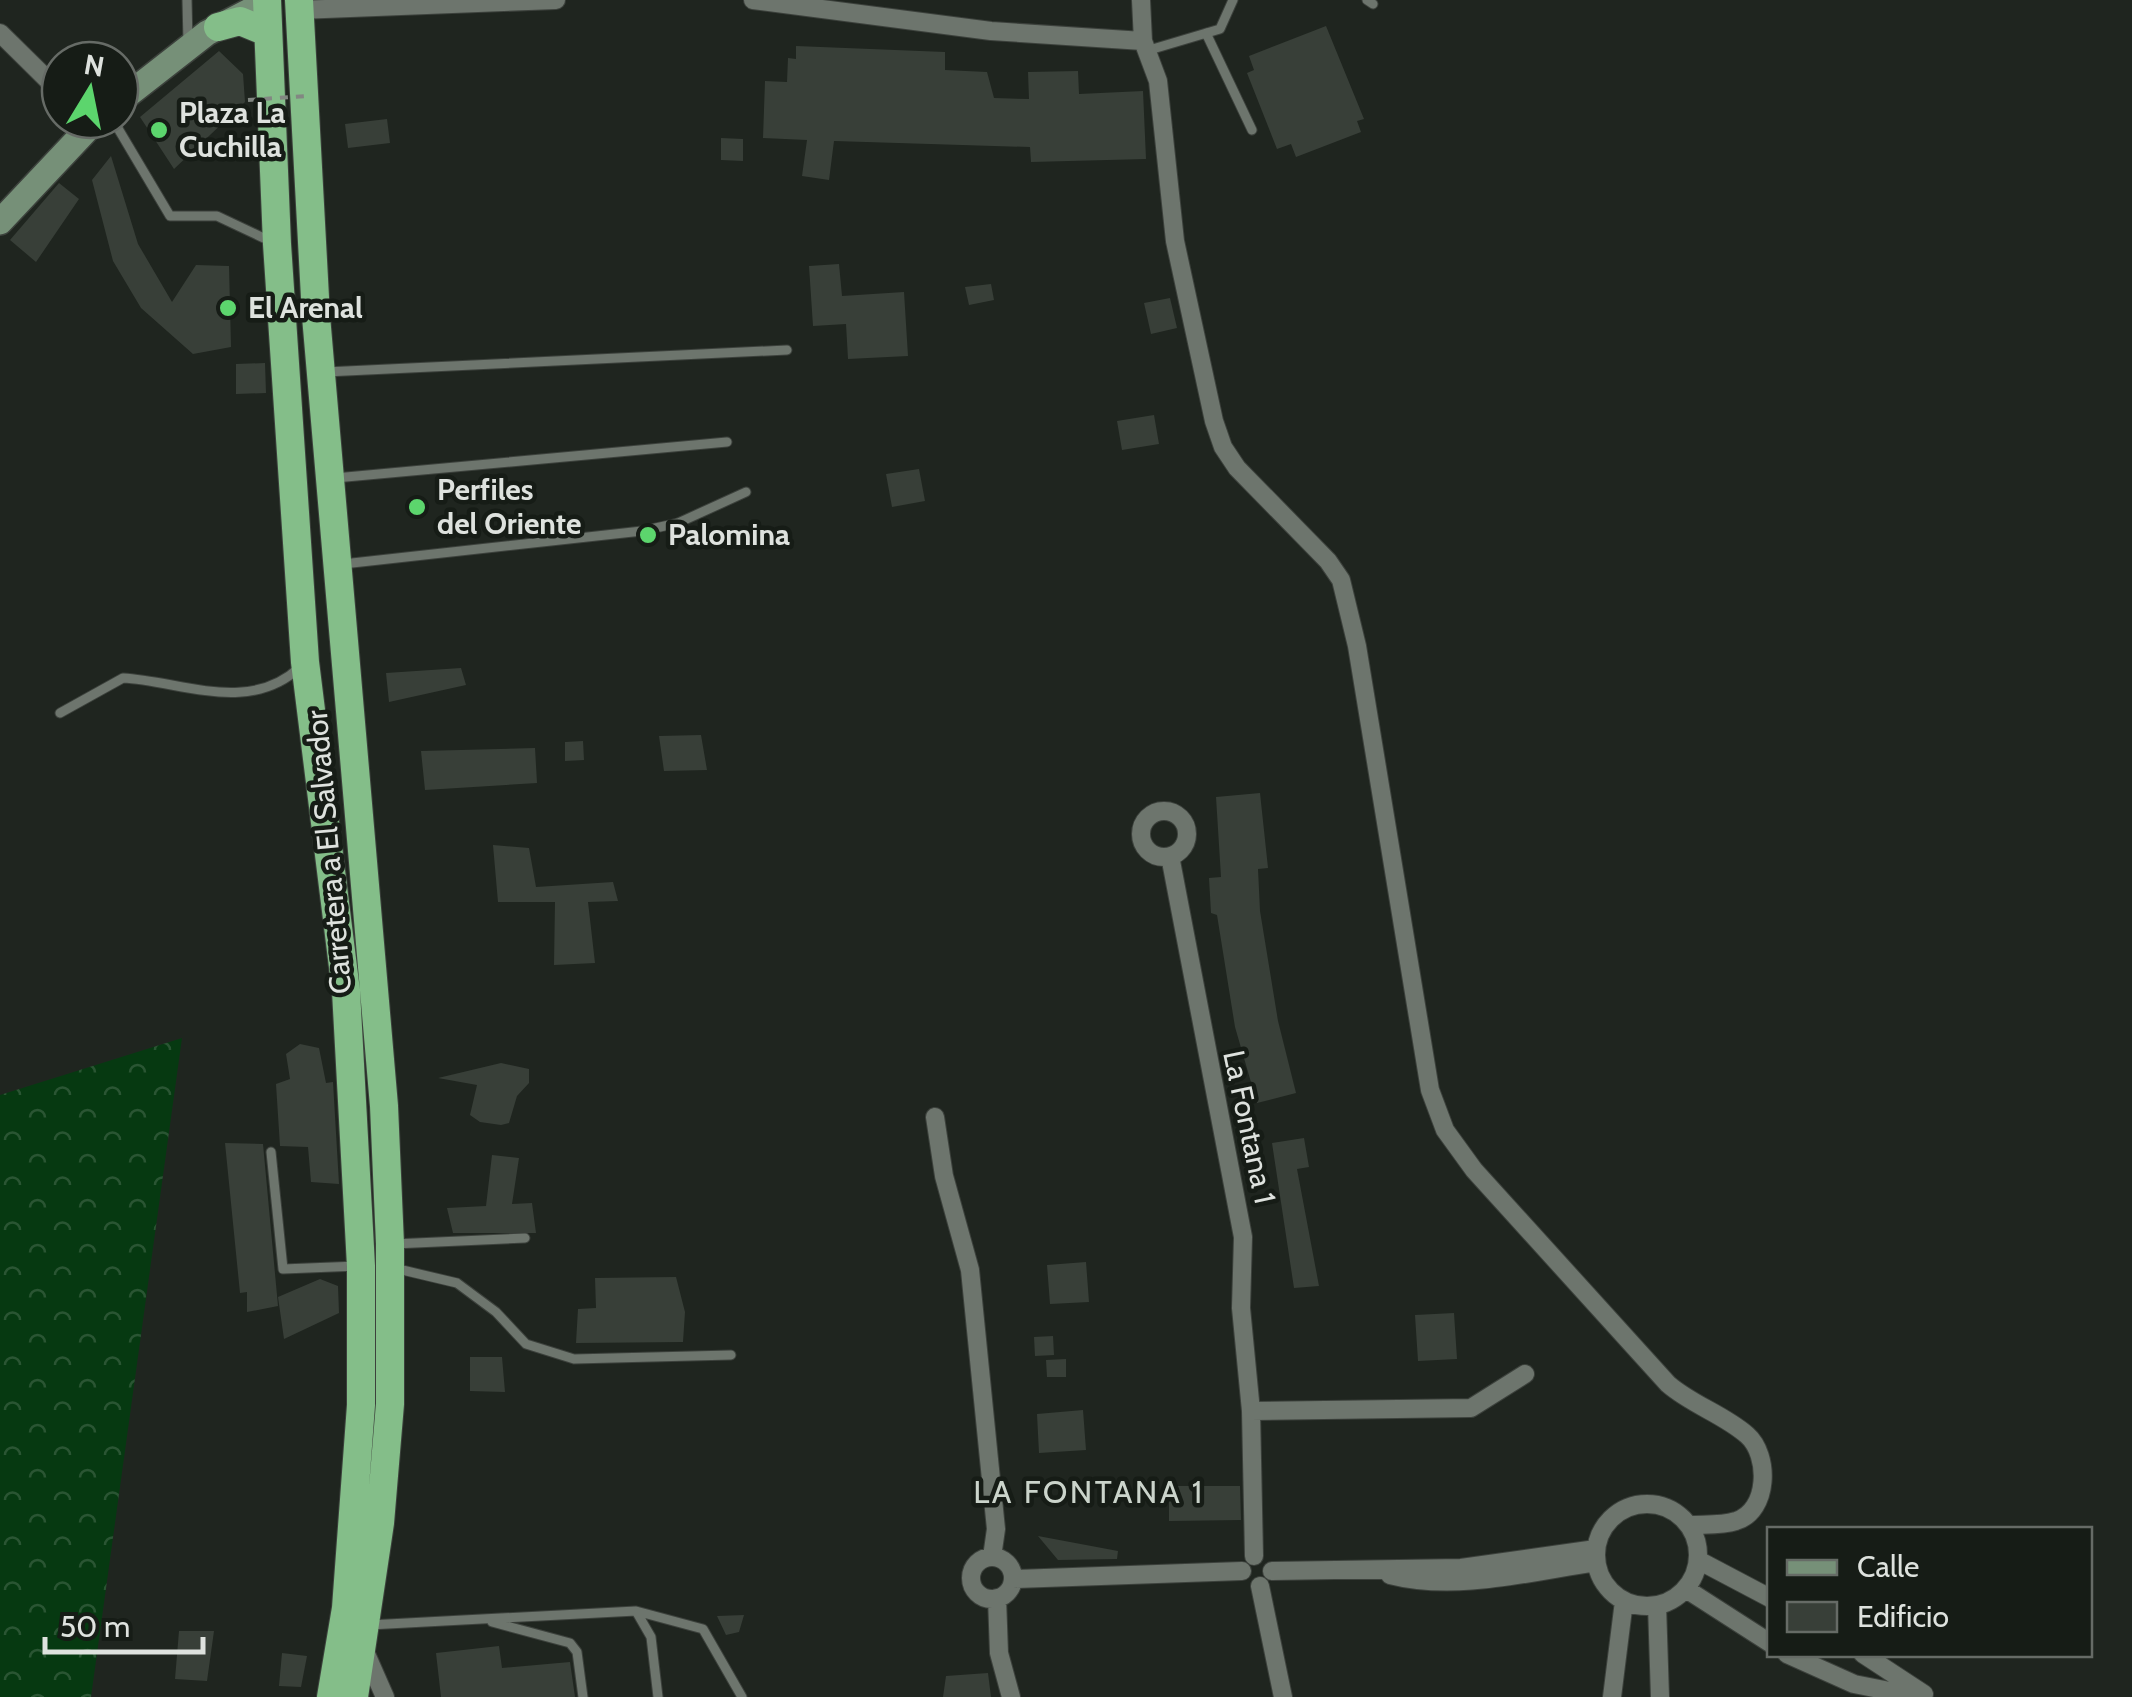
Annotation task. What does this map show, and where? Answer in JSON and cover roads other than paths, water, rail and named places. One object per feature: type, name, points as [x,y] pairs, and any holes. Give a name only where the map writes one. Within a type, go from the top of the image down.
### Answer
[{"type":"highway","name":"Carretera a El Salvador","points":[[267,1],[277,244],[306,662],[346,991],[361,1266],[361,1405],[346,1608],[331,1697]]},
{"type":"highway","name":"Carretera a El Salvador","points":[[299,5],[321,372],[384,1106],[391,1256],[390,1404],[354,1697]]},
{"type":"highway","points":[[209,27],[240,21],[268,32]]},
{"type":"highway","points":[[292,471],[305,508],[319,622],[324,627],[344,622]]},
{"type":"main road","points":[[140,84],[209,27],[267,1]]},
{"type":"main road","points":[[0,222],[79,140]]},
{"type":"street","points":[[299,5],[556,0]]},
{"type":"street","points":[[753,0],[1144,46]]},
{"type":"street","points":[[1141,0],[1144,46],[1158,81],[1165,176],[1181,273],[1223,448],[1341,580],[1357,646],[1430,1090],[1446,1130],[1474,1170],[1655,1370],[1688,1401],[1748,1436],[1760,1453],[1764,1481],[1756,1504],[1739,1521],[1689,1526]]},
{"type":"street","points":[[0,33],[40,72]]},
{"type":"street","name":"La Fontana 1","points":[[1170,856],[1211,1085],[1240,1210],[1244,1352],[1251,1411],[1248,1564]]},
{"type":"street","points":[[935,1117],[944,1176],[970,1270],[996,1529],[992,1557]]},
{"type":"street","points":[[1251,1411],[1471,1408],[1525,1374]]},
{"type":"street","points":[[1634,1506],[1665,1507],[1689,1526],[1698,1560],[1686,1588],[1657,1606],[1624,1601],[1608,1589],[1596,1556],[1608,1521],[1634,1506]]},
{"type":"street","points":[[1272,1570],[1462,1568],[1596,1556]]},
{"type":"street","points":[[992,1557],[1005,1561],[1013,1579],[1008,1592],[997,1598],[978,1593],[972,1581],[979,1562],[992,1557]]},
{"type":"street","points":[[1013,1579],[1248,1564],[1266,1559],[1272,1570]]},
{"type":"street","points":[[1698,1560],[1767,1596]]},
{"type":"street","points":[[1248,1564],[1248,1583],[1260,1586],[1267,1582],[1272,1570]]},
{"type":"street","points":[[1260,1586],[1283,1697]]},
{"type":"street","points":[[1686,1588],[1767,1641]]},
{"type":"street","points":[[997,1598],[1000,1652],[1011,1697]]},
{"type":"street","points":[[1612,1697],[1624,1601]]},
{"type":"street","points":[[1657,1606],[1660,1697]]},
{"type":"street","points":[[364,1635],[385,1697]]},
{"type":"street","points":[[1794,1657],[1854,1684],[1920,1697]]},
{"type":"street","points":[[1868,1657],[1928,1697]]},
{"type":"lane","points":[[187,0],[209,27]]},
{"type":"lane","points":[[1221,0],[1226,12]]},
{"type":"lane","points":[[1144,46],[1220,28],[1233,0]]},
{"type":"lane","points":[[1206,33],[1252,130]]},
{"type":"lane","points":[[112,140],[170,216],[218,216],[277,244]]},
{"type":"lane","points":[[321,372],[787,350]]},
{"type":"lane","points":[[332,479],[727,442]]},
{"type":"lane","points":[[340,565],[642,532],[678,523],[746,492]]},
{"type":"lane","points":[[60,713],[123,678],[183,690],[245,692],[288,677],[306,662]]},
{"type":"lane","points":[[272,1152],[283,1269],[361,1266]]},
{"type":"lane","points":[[391,1256],[525,1238]]},
{"type":"lane","points":[[391,1256],[457,1283],[496,1312],[526,1344],[574,1360],[731,1355]]},
{"type":"lane","points":[[364,1635],[479,1619],[636,1611],[702,1630],[742,1697]]},
{"type":"lane","points":[[636,1611],[651,1637],[658,1697]]},
{"type":"lane","points":[[479,1619],[570,1642],[578,1652],[583,1697]]},
{"type":"place","name":"Plaza La Cuchilla","points":[[159,130]]},
{"type":"place","name":"El Arenal","points":[[228,308]]},
{"type":"place","name":"Perfiles del Oriente","points":[[417,507]]},
{"type":"place","name":"Palomina","points":[[648,535]]},
{"type":"district","name":"LA FONTANA 1","points":[[1089,1492]]}]
